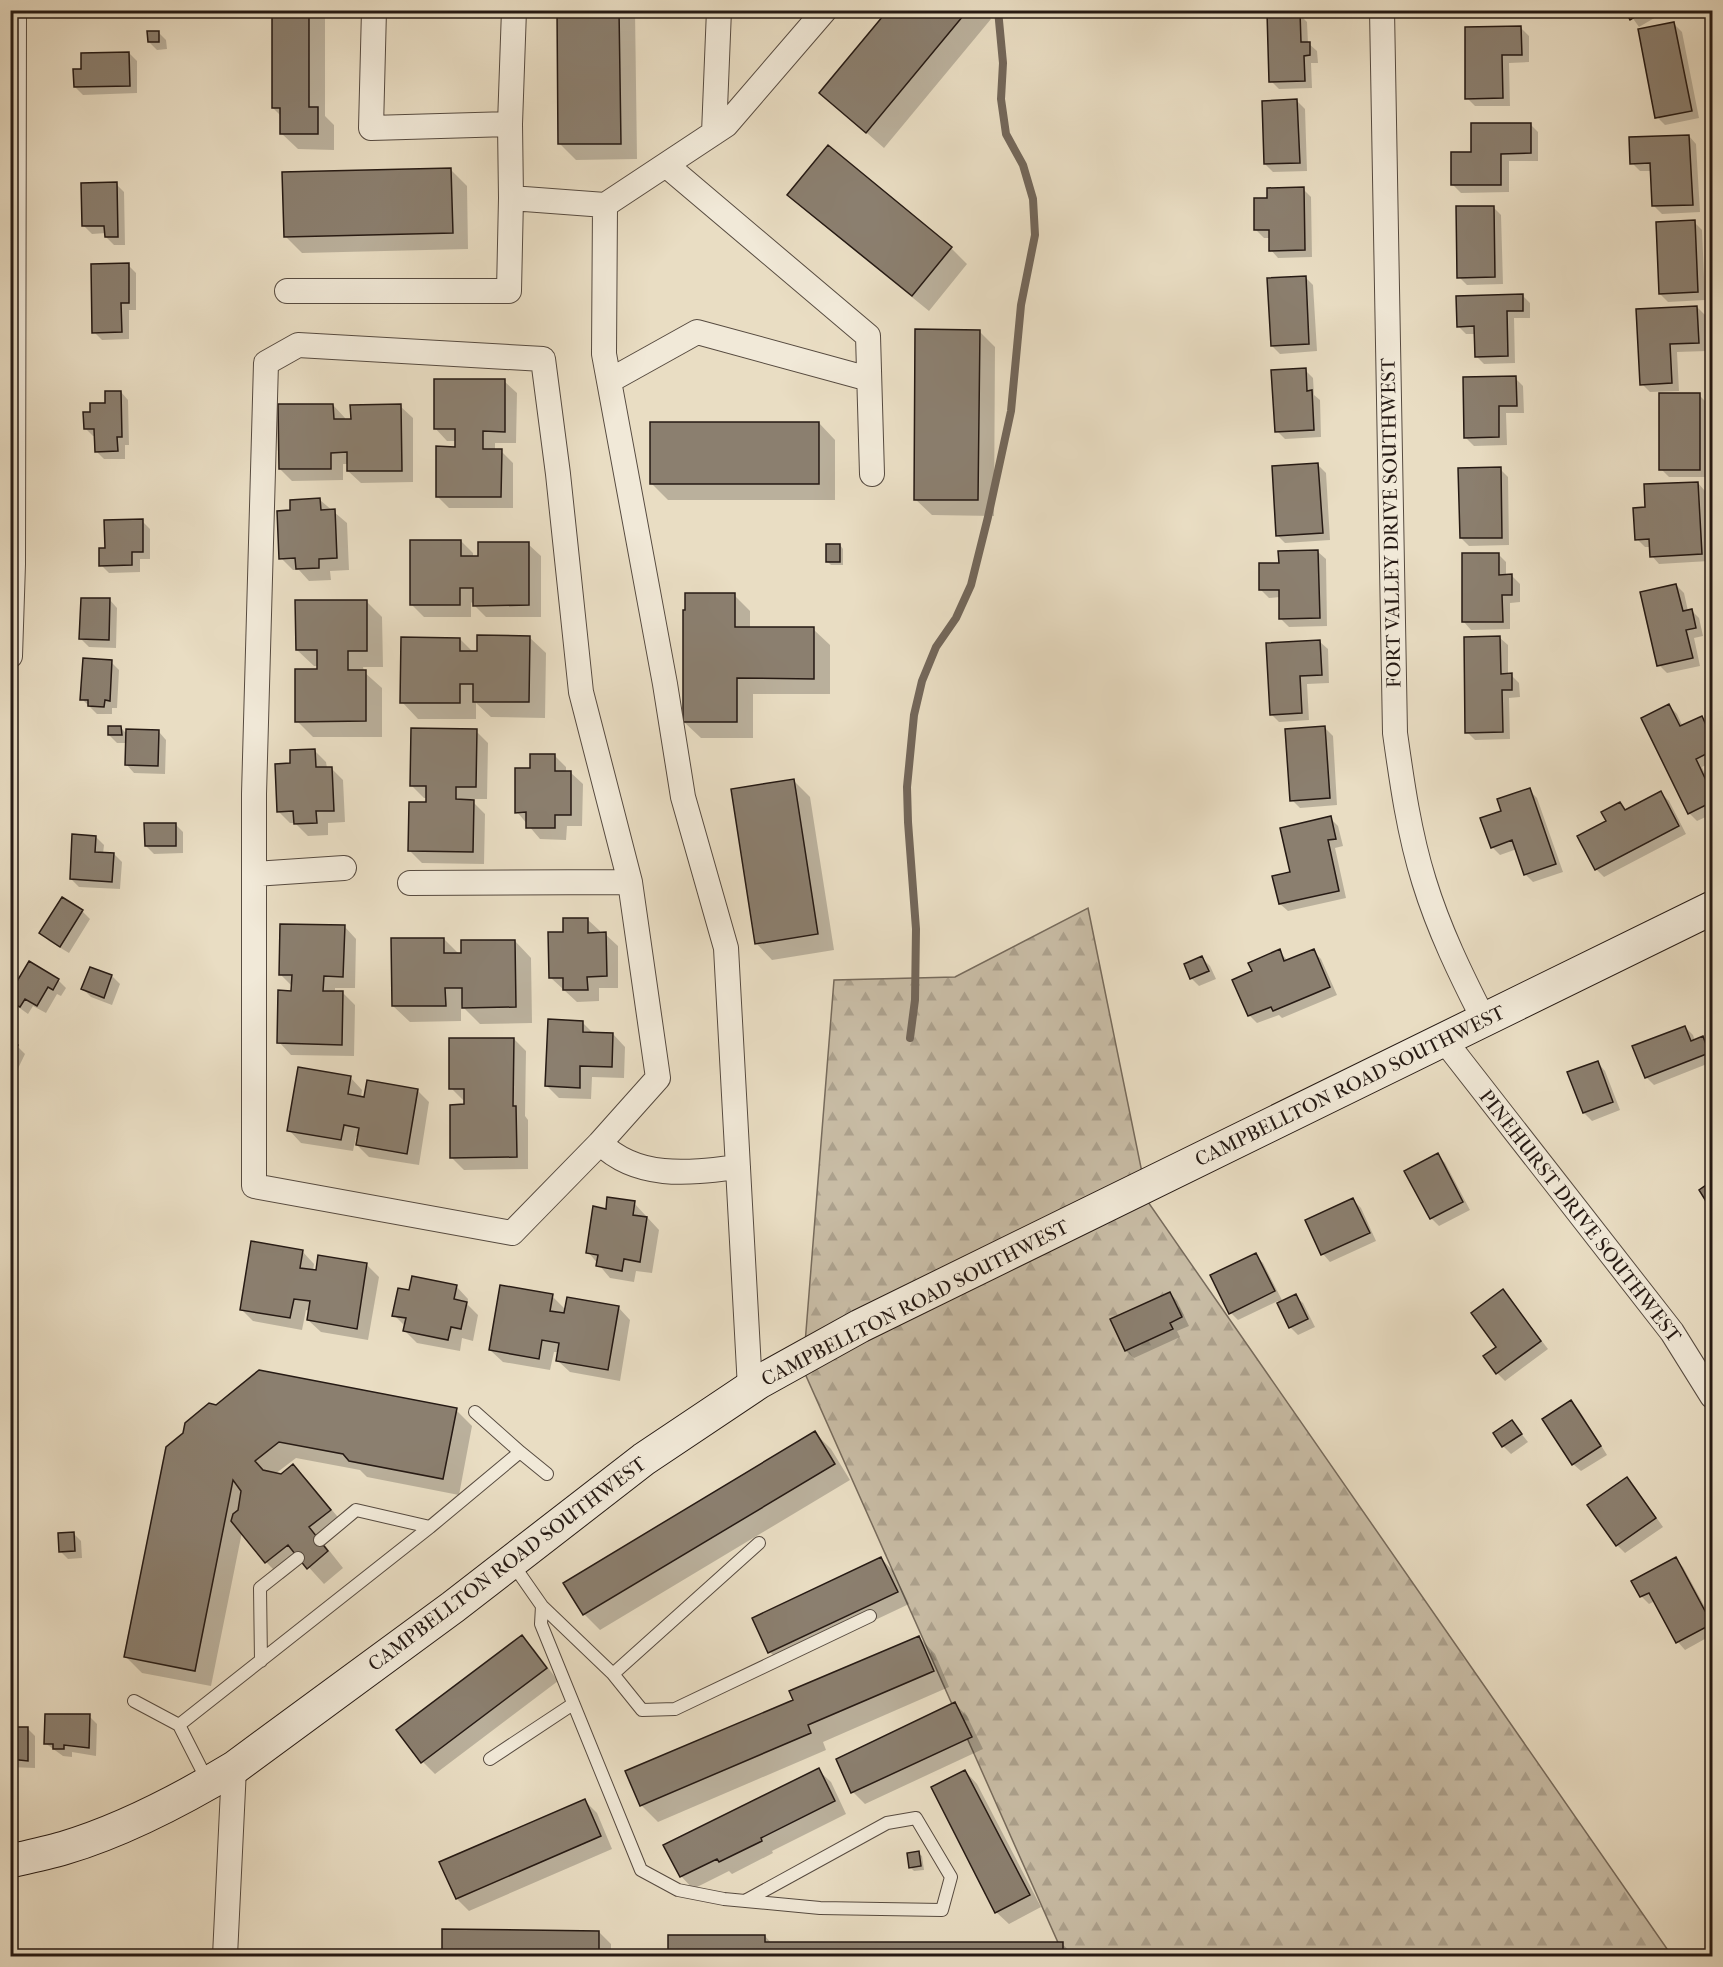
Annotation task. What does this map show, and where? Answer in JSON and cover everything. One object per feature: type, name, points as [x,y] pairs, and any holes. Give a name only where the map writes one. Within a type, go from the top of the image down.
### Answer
[{"type":"main road","name":"CAMPBELLTON ROAD SOUTHWEST","points":[[10,1861],[65,1848],[134,1821],[221,1775],[443,1614],[644,1459],[750,1389],[860,1326],[1713,908]]},
{"type":"street","points":[[10,656],[13,564],[11,396],[14,10]]},
{"type":"street","points":[[374,10],[371,128],[510,124]]},
{"type":"street","points":[[287,291],[509,291],[510,124],[514,10]]},
{"type":"street","points":[[714,133],[719,10]]},
{"type":"street","points":[[511,198],[605,205],[726,125],[825,10]]},
{"type":"street","name":"FORT VALLEY DRIVE SOUTHWEST","points":[[1382,10],[1395,733],[1406,807],[1424,881],[1450,951],[1484,1020]]},
{"type":"street","points":[[666,165],[868,336],[872,474]]},
{"type":"street","points":[[605,205],[604,354],[661,661],[683,797],[726,948],[750,1389]]},
{"type":"street","points":[[609,381],[697,332],[869,379]]},
{"type":"street","points":[[298,345],[543,359],[558,474],[581,692],[630,882],[658,1078],[600,1143],[512,1233],[254,1186],[254,794],[266,363],[298,345]]},
{"type":"street","points":[[255,874],[344,868]]},
{"type":"street","points":[[410,883],[630,882]]},
{"type":"street","name":"PINEHURST DRIVE SOUTHWEST","points":[[1443,1040],[1672,1332],[1713,1396]]},
{"type":"street","points":[[600,1143],[612,1155],[643,1169],[697,1172],[738,1167]]},
{"type":"street","points":[[221,1775],[225,1956]]},
{"type":"lane","points":[[475,1412],[547,1474]]},
{"type":"lane","points":[[179,1725],[430,1527],[520,1452]]},
{"type":"lane","points":[[320,1540],[356,1510],[430,1527]]},
{"type":"lane","points":[[613,1674],[759,1543]]},
{"type":"lane","points":[[261,1661],[260,1588],[298,1558]]},
{"type":"lane","points":[[511,1562],[542,1606],[613,1674],[642,1710],[675,1709],[870,1616]]},
{"type":"lane","points":[[542,1606],[541,1624],[641,1870],[678,1890],[745,1901],[820,1908],[942,1910],[951,1876],[916,1818],[887,1822],[745,1901]]},
{"type":"lane","points":[[134,1701],[179,1725],[221,1775]]},
{"type":"lane","points":[[490,1759],[573,1704]]},
{"type":"green space","points":[[1088,908],[1148,1202],[1672,1956],[1064,1956],[803,1369],[834,980],[955,977]]},
{"type":"building","points":[[272,10],[309,10],[309,107],[318,107],[318,134],[280,134],[280,108],[272,108]]},
{"type":"building","points":[[557,10],[619,10],[621,144],[558,144]]},
{"type":"building","points":[[888,10],[968,10],[866,133],[819,93]]},
{"type":"building","points":[[1625,10],[1646,10],[1630,20]]},
{"type":"building","points":[[1300,12],[1301,42],[1310,42],[1310,55],[1304,56],[1305,81],[1269,82],[1267,13]]},
{"type":"building","points":[[1674,22],[1692,111],[1655,118],[1638,29]]},
{"type":"building","points":[[1521,26],[1522,55],[1502,55],[1503,98],[1465,99],[1465,27]]},
{"type":"building","points":[[147,31],[159,31],[159,42],[148,42]]},
{"type":"building","points":[[129,52],[130,86],[74,87],[73,69],[81,69],[81,53]]},
{"type":"building","points":[[1297,99],[1300,163],[1264,164],[1262,101]]},
{"type":"building","points":[[1471,123],[1531,123],[1531,153],[1501,154],[1501,185],[1451,185],[1451,152],[1471,152]]},
{"type":"building","points":[[1689,135],[1693,205],[1652,206],[1650,163],[1630,164],[1629,137]]},
{"type":"building","points":[[828,145],[952,247],[912,296],[787,195]]},
{"type":"building","points":[[451,168],[453,233],[284,237],[282,172]]},
{"type":"building","points":[[117,182],[118,237],[105,237],[104,226],[82,226],[81,183]]},
{"type":"building","points":[[1304,187],[1305,250],[1269,251],[1269,230],[1254,230],[1254,198],[1267,198],[1267,188]]},
{"type":"building","points":[[1456,206],[1494,206],[1495,277],[1457,278]]},
{"type":"building","points":[[1695,220],[1698,292],[1659,294],[1656,222]]},
{"type":"building","points":[[129,263],[129,303],[121,303],[122,332],[92,333],[91,264]]},
{"type":"building","points":[[1306,276],[1309,344],[1271,346],[1267,278]]},
{"type":"building","points":[[1523,294],[1523,311],[1507,311],[1508,356],[1475,357],[1474,326],[1457,327],[1456,296]]},
{"type":"building","points":[[1697,306],[1699,343],[1670,344],[1672,383],[1640,385],[1636,309]]},
{"type":"building","points":[[915,329],[980,330],[978,500],[914,500]]},
{"type":"building","points":[[1306,368],[1307,391],[1312,390],[1314,430],[1275,432],[1271,370]]},
{"type":"building","points":[[1516,376],[1517,406],[1499,406],[1499,437],[1464,438],[1463,377]]},
{"type":"building","points":[[434,379],[505,379],[505,432],[483,431],[483,449],[502,449],[501,497],[436,497],[436,446],[455,447],[455,429],[434,429]]},
{"type":"building","points":[[105,391],[121,391],[122,437],[117,437],[118,451],[95,452],[94,429],[84,429],[83,412],[90,412],[90,403],[105,403]]},
{"type":"building","points":[[1659,393],[1700,393],[1700,470],[1659,470]]},
{"type":"building","points":[[278,404],[333,404],[334,419],[351,419],[350,405],[401,404],[402,471],[347,471],[347,452],[331,453],[331,469],[279,469]]},
{"type":"building","points":[[650,422],[819,422],[819,484],[650,484]]},
{"type":"building","points":[[1318,463],[1323,533],[1276,536],[1272,466]]},
{"type":"building","points":[[1501,467],[1502,538],[1460,538],[1458,468]]},
{"type":"building","points":[[1698,482],[1702,554],[1650,557],[1649,539],[1635,540],[1633,508],[1645,507],[1644,484]]},
{"type":"building","points":[[320,498],[321,510],[335,509],[337,558],[319,559],[319,568],[296,569],[295,558],[279,559],[277,511],[290,510],[290,500]]},
{"type":"building","points":[[143,519],[143,552],[132,552],[132,565],[99,566],[99,548],[105,548],[104,520]]},
{"type":"building","points":[[410,540],[461,540],[461,556],[478,556],[478,542],[529,542],[529,605],[473,606],[473,588],[460,588],[460,605],[410,605]]},
{"type":"building","points":[[826,544],[840,544],[840,562],[826,562]]},
{"type":"building","points":[[1318,550],[1320,618],[1279,619],[1279,590],[1259,590],[1259,563],[1279,563],[1278,551]]},
{"type":"building","points":[[1462,553],[1499,553],[1499,575],[1512,574],[1512,595],[1502,595],[1503,622],[1462,622]]},
{"type":"building","points":[[1676,584],[1683,611],[1692,609],[1696,628],[1686,630],[1693,658],[1657,666],[1640,592]]},
{"type":"building","points":[[685,593],[735,593],[735,627],[814,627],[814,679],[737,678],[737,722],[683,722]]},
{"type":"building","points":[[81,598],[110,598],[109,640],[79,639]]},
{"type":"building","points":[[295,600],[367,600],[367,651],[348,651],[348,670],[366,670],[366,721],[295,722],[295,669],[317,669],[317,650],[296,650]]},
{"type":"building","points":[[477,635],[530,636],[529,702],[473,702],[473,684],[460,684],[460,703],[400,703],[401,637],[460,638],[460,651],[477,651]]},
{"type":"building","points":[[1500,636],[1501,674],[1512,673],[1512,690],[1502,690],[1503,732],[1465,733],[1464,637]]},
{"type":"building","points":[[1320,640],[1322,675],[1300,676],[1302,713],[1270,715],[1266,643]]},
{"type":"building","points":[[83,658],[112,660],[110,701],[105,700],[104,707],[88,706],[88,700],[80,700]]},
{"type":"building","points":[[1669,704],[1680,726],[1702,716],[1712,738],[1712,751],[1696,759],[1712,793],[1712,802],[1688,814],[1641,718]]},
{"type":"building","points":[[108,726],[121,726],[122,735],[108,735]]},
{"type":"building","points":[[1325,726],[1330,798],[1290,801],[1285,729]]},
{"type":"building","points":[[411,728],[477,729],[476,787],[456,787],[456,799],[474,800],[473,852],[408,851],[409,802],[426,802],[426,786],[410,786]]},
{"type":"building","points":[[126,729],[159,730],[158,766],[125,765]]},
{"type":"building","points":[[315,749],[316,767],[332,767],[334,811],[316,811],[317,823],[294,824],[293,811],[277,812],[275,764],[290,763],[290,750]]},
{"type":"building","points":[[530,754],[555,754],[555,771],[571,771],[571,815],[555,815],[555,828],[526,828],[526,812],[515,813],[515,768],[530,768]]},
{"type":"building","points":[[794,779],[818,934],[755,944],[731,789]]},
{"type":"building","points":[[1530,788],[1556,864],[1524,875],[1512,840],[1491,848],[1480,818],[1501,811],[1497,799]]},
{"type":"building","points":[[1661,791],[1679,826],[1595,870],[1577,836],[1606,821],[1601,812],[1620,802],[1625,810]]},
{"type":"building","points":[[1331,816],[1336,839],[1328,840],[1339,891],[1279,904],[1272,876],[1290,872],[1280,828]]},
{"type":"building","points":[[144,823],[176,823],[176,846],[145,846]]},
{"type":"building","points":[[72,834],[96,836],[95,852],[114,853],[112,882],[70,879]]},
{"type":"building","points":[[62,897],[83,910],[60,947],[39,933]]},
{"type":"building","points":[[563,918],[588,918],[588,933],[606,932],[607,976],[587,977],[588,990],[563,990],[563,978],[549,978],[548,932],[563,932]]},
{"type":"building","points":[[280,924],[345,925],[343,977],[324,976],[323,991],[343,991],[342,1045],[277,1043],[278,990],[291,991],[292,975],[279,975]]},
{"type":"building","points":[[391,938],[444,938],[444,953],[461,953],[461,940],[515,940],[516,1007],[462,1008],[462,988],[445,988],[446,1006],[392,1006]]},
{"type":"building","points":[[1280,949],[1284,961],[1314,949],[1330,987],[1273,1011],[1271,1007],[1248,1016],[1232,980],[1252,971],[1248,963]]},
{"type":"building","points":[[1202,956],[1209,971],[1190,979],[1184,964]]},
{"type":"building","points":[[29,961],[59,979],[53,990],[48,987],[37,1006],[25,999],[20,1007],[10,1002],[10,993]]},
{"type":"building","points":[[90,967],[112,975],[104,998],[81,989]]},
{"type":"building","points":[[548,1019],[583,1021],[583,1032],[613,1033],[612,1067],[580,1066],[580,1088],[545,1086]]},
{"type":"building","points":[[1685,1026],[1691,1041],[1703,1036],[1709,1053],[1645,1078],[1632,1046]]},
{"type":"building","points":[[449,1038],[514,1038],[513,1106],[516,1106],[517,1157],[450,1158],[450,1105],[464,1104],[464,1089],[449,1089]]},
{"type":"building","points":[[10,1041],[18,1045],[10,1061]]},
{"type":"building","points":[[1598,1061],[1613,1102],[1583,1113],[1567,1072]]},
{"type":"building","points":[[298,1067],[351,1076],[348,1094],[364,1097],[367,1080],[418,1089],[407,1154],[356,1145],[359,1128],[344,1125],[341,1140],[287,1131]]},
{"type":"building","points":[[1438,1153],[1463,1202],[1430,1219],[1404,1171]]},
{"type":"building","points":[[1712,1181],[1712,1211],[1699,1190]]},
{"type":"building","points":[[607,1197],[635,1201],[633,1215],[647,1217],[640,1262],[624,1259],[622,1271],[596,1266],[598,1255],[586,1253],[593,1206],[606,1209]]},
{"type":"building","points":[[1353,1198],[1370,1233],[1321,1255],[1305,1220]]},
{"type":"building","points":[[251,1241],[303,1250],[300,1268],[316,1270],[318,1255],[367,1263],[357,1329],[307,1320],[310,1301],[294,1299],[290,1318],[240,1310]]},
{"type":"building","points":[[1256,1253],[1275,1291],[1229,1314],[1210,1275]]},
{"type":"building","points":[[412,1276],[457,1285],[454,1299],[467,1302],[461,1329],[451,1327],[448,1340],[403,1331],[406,1318],[392,1316],[398,1288],[409,1290]]},
{"type":"building","points":[[500,1285],[553,1294],[550,1311],[564,1313],[567,1297],[619,1306],[608,1370],[556,1361],[559,1343],[542,1340],[539,1359],[489,1350]]},
{"type":"building","points":[[1503,1289],[1541,1341],[1496,1374],[1483,1356],[1496,1347],[1471,1313]]},
{"type":"building","points":[[1170,1292],[1182,1317],[1170,1323],[1173,1329],[1125,1351],[1110,1319]]},
{"type":"building","points":[[1296,1294],[1308,1319],[1289,1328],[1277,1303]]},
{"type":"building","points":[[259,1370],[457,1408],[443,1479],[349,1461],[343,1454],[279,1442],[255,1461],[263,1470],[281,1474],[293,1464],[331,1510],[309,1527],[328,1551],[307,1569],[288,1545],[265,1563],[231,1521],[233,1514],[238,1510],[241,1491],[233,1480],[195,1671],[124,1657],[166,1447],[183,1433],[185,1423],[209,1403],[216,1405]]},
{"type":"building","points":[[1571,1400],[1601,1446],[1572,1465],[1542,1419]]},
{"type":"building","points":[[1512,1420],[1522,1434],[1502,1447],[1493,1433]]},
{"type":"building","points":[[815,1431],[835,1464],[583,1615],[563,1583]]},
{"type":"building","points":[[1627,1477],[1656,1518],[1616,1546],[1587,1505]]},
{"type":"building","points":[[74,1532],[75,1551],[59,1552],[58,1533]]},
{"type":"building","points":[[881,1557],[898,1592],[768,1653],[752,1618]]},
{"type":"building","points":[[1676,1557],[1712,1624],[1676,1643],[1649,1593],[1640,1597],[1631,1581]]},
{"type":"building","points":[[522,1635],[547,1668],[421,1763],[396,1730]]},
{"type":"building","points":[[919,1636],[934,1671],[808,1725],[811,1733],[640,1806],[625,1771],[793,1700],[789,1691]]},
{"type":"building","points":[[955,1702],[972,1737],[851,1793],[836,1759]]},
{"type":"building","points":[[45,1714],[90,1714],[89,1748],[64,1745],[64,1749],[53,1749],[53,1744],[44,1744]]},
{"type":"building","points":[[10,1727],[28,1727],[28,1761],[10,1759]]},
{"type":"building","points":[[819,1768],[835,1801],[761,1838],[762,1841],[719,1862],[717,1859],[680,1877],[663,1845]]},
{"type":"building","points":[[965,1770],[1030,1895],[995,1913],[931,1787]]},
{"type":"building","points":[[585,1799],[601,1836],[456,1899],[439,1862]]},
{"type":"building","points":[[919,1851],[921,1866],[909,1868],[907,1853]]},
{"type":"building","points":[[442,1929],[599,1931],[599,1956],[442,1956]]},
{"type":"building","points":[[668,1935],[765,1935],[765,1942],[1063,1942],[1063,1956],[668,1956]]},
{"type":"waterway","points":[[910,1038],[915,1000],[916,929],[907,787],[914,715],[922,681],[936,647],[956,618],[971,585],[1011,411],[1021,305],[1035,235],[1033,199],[1023,165],[1006,134],[1001,99],[1003,63],[998,10]]}]
